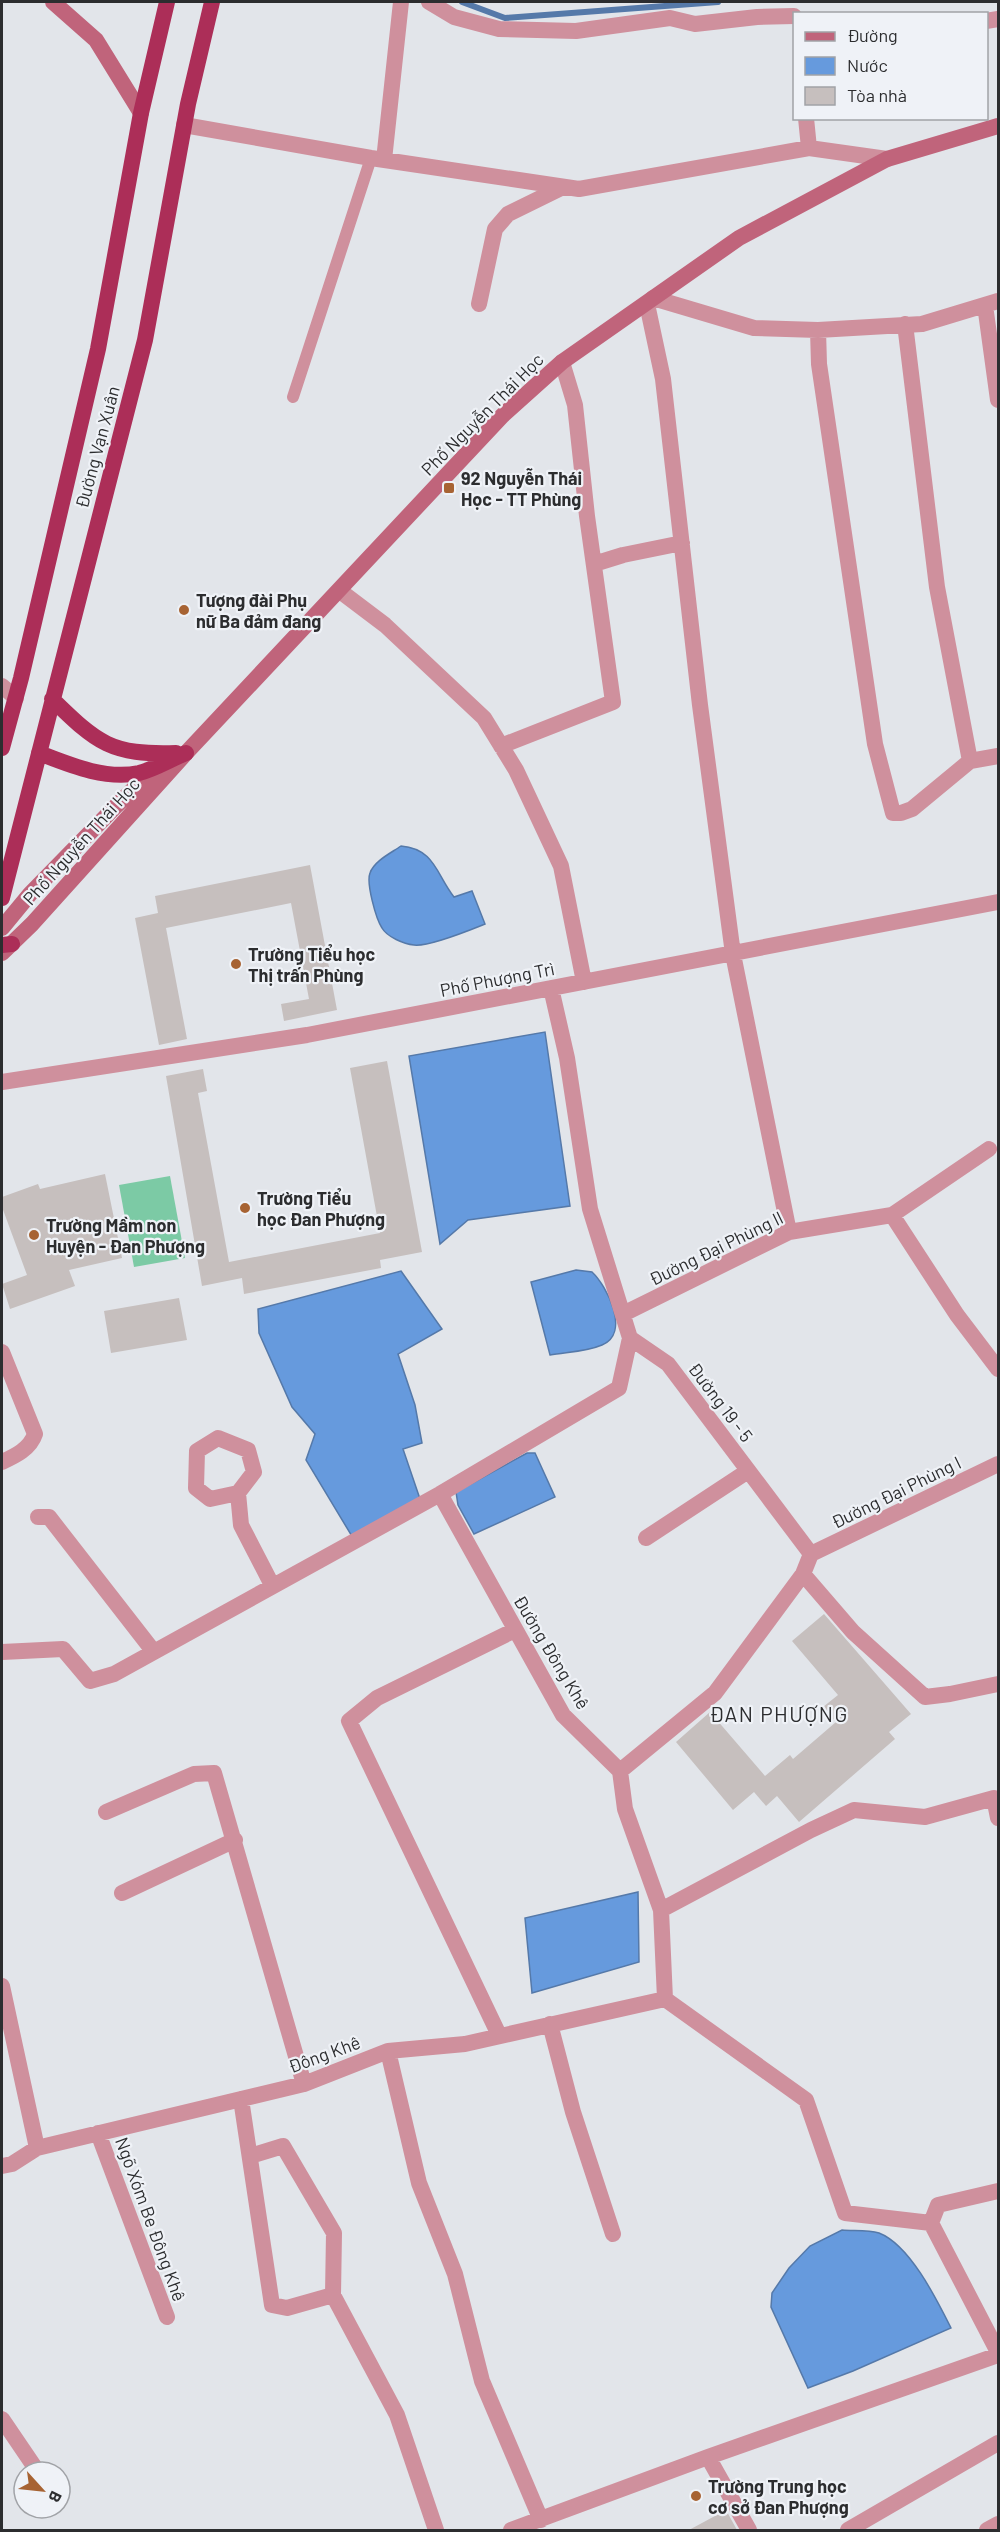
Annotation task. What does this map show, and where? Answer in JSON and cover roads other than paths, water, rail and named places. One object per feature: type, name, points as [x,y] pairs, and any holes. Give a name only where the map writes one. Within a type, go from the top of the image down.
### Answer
[{"type":"highway","name":"Đường Vạn Xuân","points":[[2,748],[16,698],[98,349],[141,113],[167,2]]},
{"type":"highway","name":"Đường Vạn Xuân","points":[[2,897],[145,340],[184,125],[212,2]]},
{"type":"highway","points":[[52,699],[82,729],[107,745],[134,753],[186,753]]},
{"type":"highway","points":[[39,753],[69,764],[119,774],[139,772],[186,753]]},
{"type":"main road","points":[[53,2],[96,40],[141,113]]},
{"type":"main road","name":"Phố Nguyễn Thái Học","points":[[5,948],[502,416],[562,362],[739,238],[887,159],[999,126]]},
{"type":"main road","name":"Phố Nguyễn Thái Học","points":[[2,928],[30,894],[144,778],[186,753]]},
{"type":"street","points":[[378,159],[402,2]]},
{"type":"street","points":[[429,2],[454,17],[499,29],[576,31],[670,18],[695,24],[756,7],[793,16]]},
{"type":"street","points":[[806,120],[809,148]]},
{"type":"street","points":[[184,125],[378,159],[579,189],[809,148],[887,159]]},
{"type":"street","points":[[479,303],[495,230],[508,214],[563,187]]},
{"type":"street","points":[[789,1232],[733,954],[700,705],[663,379],[650,301],[754,328],[818,330],[922,324],[992,303],[999,400]]},
{"type":"street","points":[[905,324],[937,587],[970,761]]},
{"type":"street","points":[[818,330],[819,364],[875,744],[893,813],[912,809],[970,761],[997,760]]},
{"type":"street","points":[[501,746],[613,702],[575,405],[562,362]]},
{"type":"street","points":[[594,564],[623,555],[682,543]]},
{"type":"street","points":[[340,591],[385,624],[484,718],[516,770],[561,866],[584,982]]},
{"type":"street","points":[[2,686],[16,698]]},
{"type":"street","name":"Phố Phượng Trì","points":[[2,1082],[307,1035],[999,902]]},
{"type":"street","points":[[2,1652],[63,1649],[90,1681],[114,1674],[440,1494],[619,1388],[630,1338],[590,1209],[567,1058],[551,988]]},
{"type":"street","points":[[990,1149],[892,1215],[957,1315],[999,1369]]},
{"type":"street","name":"Đường Đại Phùng II","points":[[623,1314],[789,1232],[892,1215]]},
{"type":"street","name":"Đường 19 - 5","points":[[630,1338],[668,1364],[811,1554]]},
{"type":"street","points":[[2,1352],[35,1434],[33,1442],[26,1448],[2,1462]]},
{"type":"street","name":"Đường Đại Phùng I","points":[[811,1554],[999,1464]]},
{"type":"street","points":[[646,1538],[748,1471]]},
{"type":"street","points":[[238,1493],[241,1525],[272,1585]]},
{"type":"street","name":"Đường Đông Khê","points":[[440,1494],[562,1715],[620,1771]]},
{"type":"street","points":[[38,1517],[50,1517],[154,1652]]},
{"type":"street","points":[[811,1554],[803,1574],[715,1693],[620,1771],[625,1809],[661,1910],[665,2000],[806,2100],[844,2213],[931,2223]]},
{"type":"street","points":[[803,1574],[853,1632],[925,1697],[950,1695],[999,1684]]},
{"type":"street","points":[[499,2035],[349,1721],[377,1698],[515,1630]]},
{"type":"street","points":[[106,1812],[194,1774],[214,1773],[304,2084]]},
{"type":"street","points":[[661,1910],[854,1810],[925,1817],[994,1798],[999,1818]]},
{"type":"street","points":[[122,1893],[235,1840]]},
{"type":"street","points":[[2,1986],[37,2148]]},
{"type":"street","name":"Đông Khê","points":[[2,2166],[12,2164],[37,2148],[304,2084],[388,2051],[465,2044],[665,2000]]},
{"type":"street","points":[[550,2024],[573,2112],[613,2234]]},
{"type":"street","points":[[388,2051],[419,2183],[455,2274],[482,2381],[541,2520]]},
{"type":"street","points":[[242,2099],[272,2305],[287,2308],[333,2295]]},
{"type":"street","name":"Ngõ Xóm Be Đông Khê","points":[[98,2133],[167,2318]]},
{"type":"street","points":[[249,2156],[283,2146],[334,2233],[333,2295],[397,2415],[436,2530]]},
{"type":"street","points":[[511,2530],[999,2353],[931,2223],[938,2205],[999,2191]]},
{"type":"street","points":[[2,2419],[30,2460]]},
{"type":"street","points":[[848,2530],[999,2444]]},
{"type":"street","points":[[708,2457],[749,2530]]},
{"type":"street","points":[[987,2530],[999,2524]]},
{"type":"lane","points":[[294,397],[378,159]]},
{"type":"water","points":[[401,846],[412,848],[428,857],[454,897],[472,891],[485,924],[449,938],[421,945],[401,942],[384,931],[372,901],[369,885],[370,873],[379,861]]},
{"type":"water","points":[[545,1032],[570,1206],[468,1220],[440,1244],[409,1056]]},
{"type":"water","points":[[576,1270],[592,1272],[604,1288],[614,1309],[615,1330],[611,1339],[602,1345],[550,1355],[531,1282]]},
{"type":"water","points":[[401,1271],[442,1329],[398,1354],[415,1405],[422,1443],[403,1449],[420,1499],[353,1538],[306,1460],[315,1434],[292,1407],[259,1333],[258,1309]]},
{"type":"water","points":[[527,1453],[535,1453],[555,1497],[474,1534],[458,1505],[456,1492]]},
{"type":"water","points":[[638,1892],[639,1962],[532,1993],[525,1918]]},
{"type":"water","points":[[842,2230],[879,2233],[890,2239],[912,2261],[921,2274],[951,2328],[808,2388],[771,2307],[772,2293],[789,2268],[810,2246]]},
{"type":"waterway","points":[[462,2],[505,18],[718,2]]},
{"type":"place","name":"92 Nguyễn Thái Học - TT Phùng","points":[[449,488]]},
{"type":"place","name":"Tượng đài Phụ nữ Ba đảm đang","points":[[184,610]]},
{"type":"place","name":"Trường Tiểu học Thị trấn Phùng","points":[[236,964]]},
{"type":"place","name":"Trường Tiểu học Đan Phượng","points":[[245,1208]]},
{"type":"place","name":"Trường Mầm non Huyện - Đan Phượng","points":[[34,1235]]},
{"type":"place","name":"Trường Trung học cơ sở Đan Phượng","points":[[696,2496]]},
{"type":"district","name":"ĐAN PHƯỢNG","points":[[779,1713]]}]
